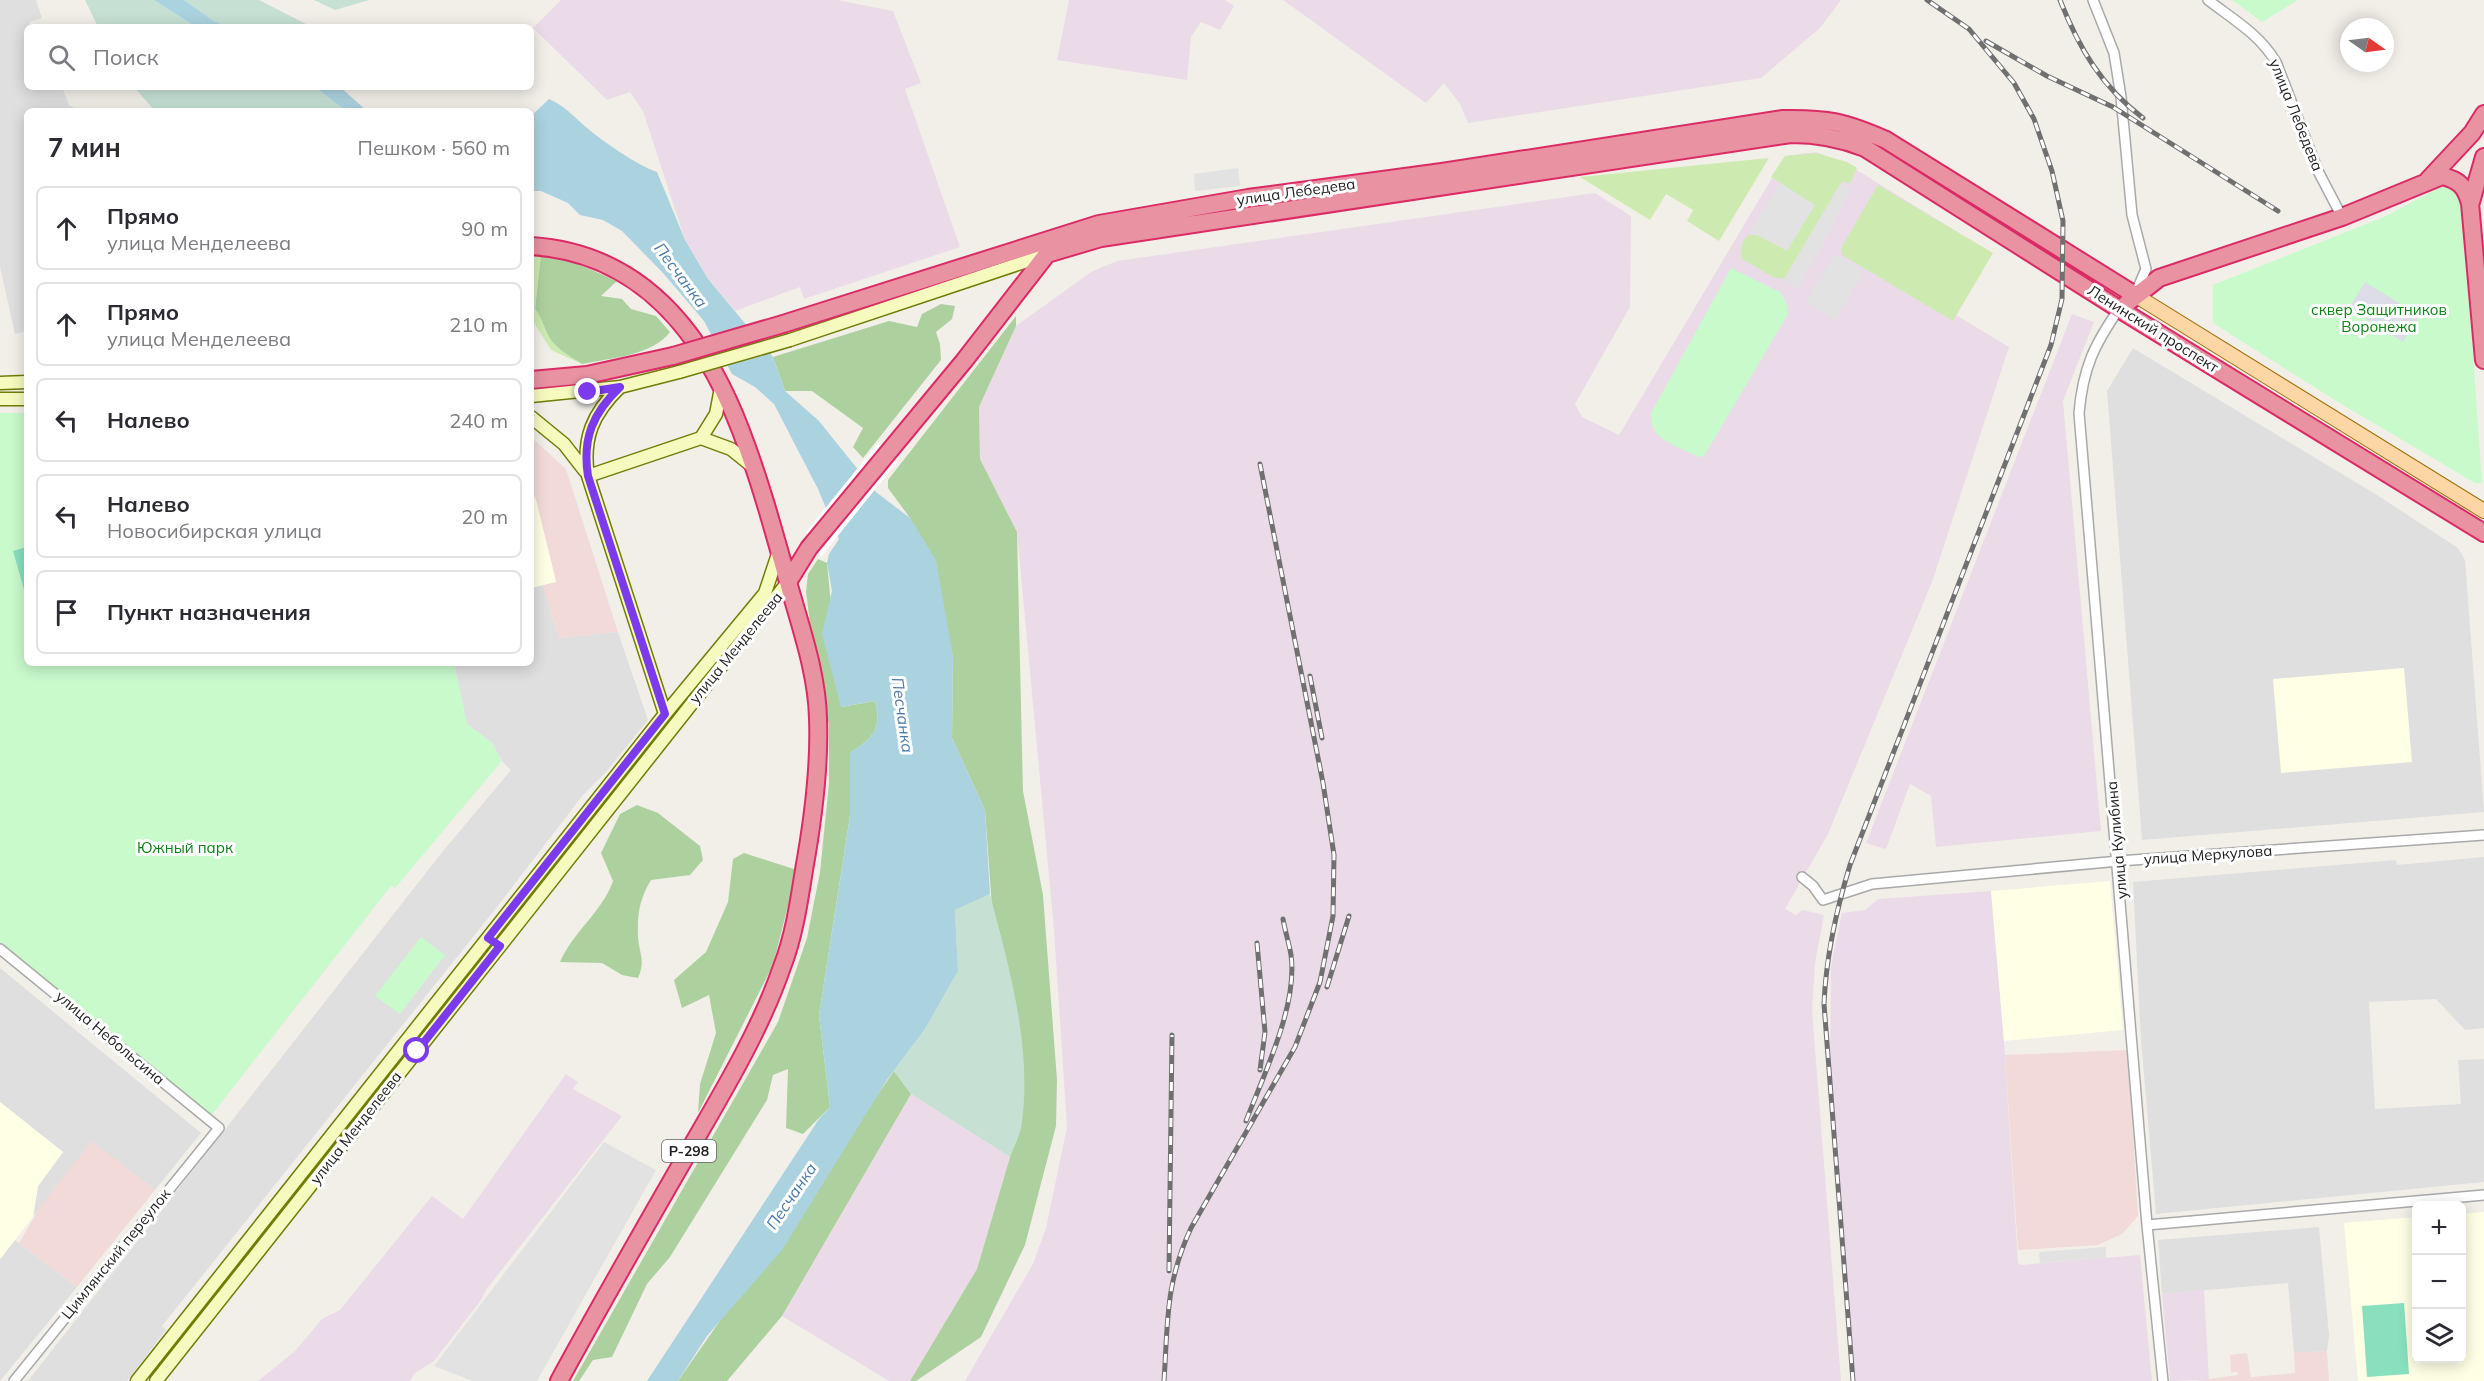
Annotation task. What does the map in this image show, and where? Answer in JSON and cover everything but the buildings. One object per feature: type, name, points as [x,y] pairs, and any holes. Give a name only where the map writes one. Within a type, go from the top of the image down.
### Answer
[{"type":"highway","points":[[2427,181],[2472,133],[2484,114]]},
{"type":"highway","name":"улица Лебедева","points":[[786,332],[1099,224],[1248,198],[1442,172],[1783,119],[1820,126]]},
{"type":"highway","name":"Ленинский проспект","points":[[1820,126],[1850,124],[1886,140],[2135,295]]},
{"type":"highway","name":"Ленинский проспект","points":[[1820,126],[1871,151],[2120,309],[2484,533]]},
{"type":"highway","name":"улица Лебедева","points":[[1047,254],[1101,238],[1234,216],[1791,134],[1820,126]]},
{"type":"highway","points":[[2470,203],[2484,157]]},
{"type":"highway","points":[[2120,309],[2159,278],[2342,217],[2442,176],[2456,179],[2466,189],[2470,203],[2484,360]]},
{"type":"highway","points":[[534,246],[572,252],[630,275],[674,314],[705,353],[721,382],[756,469],[786,576]]},
{"type":"highway","name":"улица Менделеева","points":[[786,576],[964,361],[1047,254]]},
{"type":"highway","points":[[534,380],[676,364],[786,332]]},
{"type":"highway","name":"Р-298","points":[[560,1381],[735,1070],[767,1006],[784,963],[799,903],[814,810],[818,718],[811,671],[786,576]]},
{"type":"main road","name":"Ленинский проспект","points":[[2135,295],[2484,511]]},
{"type":"street","points":[[2093,0],[2114,53],[2123,113],[2132,215],[2145,258],[2146,268],[2135,295]]},
{"type":"street","name":"улица Лебедева","points":[[2208,0],[2252,31],[2268,49],[2276,62],[2318,171],[2342,217]]},
{"type":"street","name":"улица Лебедева","points":[[786,332],[1047,254]]},
{"type":"street","name":"улица Кулибина","points":[[2120,309],[2100,336],[2091,356],[2083,380],[2079,413],[2119,861],[2147,1225],[2163,1381]]},
{"type":"street","points":[[534,396],[620,387],[676,364]]},
{"type":"street","points":[[0,383],[24,382]]},
{"type":"street","points":[[701,438],[716,414],[722,393],[721,382]]},
{"type":"street","points":[[620,387],[603,404],[592,424],[586,447],[588,476],[665,714]]},
{"type":"street","points":[[0,399],[24,399]]},
{"type":"street","points":[[534,419],[564,444],[588,476]]},
{"type":"street","points":[[588,476],[701,438],[731,449],[756,469]]},
{"type":"street","name":"улица Менделеева","points":[[765,593],[780,548]]},
{"type":"street","name":"улица Менделеева","points":[[136,1381],[665,714],[765,593],[786,576]]},
{"type":"street","name":"улица Менделеева","points":[[156,1381],[500,946],[786,576]]},
{"type":"street","name":"улица Меркулова","points":[[1802,877],[1813,886],[1823,900],[1872,884],[2119,861],[2484,835]]},
{"type":"street","points":[[488,938],[500,946]]},
{"type":"street","name":"улица Небольсина","points":[[0,948],[219,1128]]},
{"type":"street","name":"Цимлянский переулок","points":[[14,1381],[219,1128]]},
{"type":"street","points":[[2147,1225],[2484,1195]]},
{"type":"shaded area","points":[[0,0],[36,0],[42,18],[29,22],[30,24],[24,24],[24,90],[63,90],[69,105],[74,108],[24,108],[24,332],[15,334],[0,267]]},
{"type":"shaded area","points":[[85,0],[154,0],[191,24],[97,24]]},
{"type":"shaded area","points":[[184,0],[259,0],[306,24],[221,24]]},
{"type":"shaded area","points":[[314,0],[369,0],[335,10]]},
{"type":"shaded area","points":[[561,0],[837,0],[893,11],[921,83],[905,89],[960,247],[804,299],[800,287],[735,311],[708,279],[685,240],[643,111],[630,92],[607,100],[534,27]]},
{"type":"shaded area","points":[[1069,0],[1225,0],[1234,6],[1220,30],[1201,22],[1191,37],[1187,80],[1057,60]]},
{"type":"shaded area","points":[[1283,0],[1841,0],[1820,28],[1761,78],[1468,123],[1460,104],[1444,83],[1426,103]]},
{"type":"shaded area","points":[[137,90],[319,90],[342,108],[152,108]]},
{"type":"shaded area","points":[[1816,152],[1847,164],[1988,251],[1951,312],[2009,347],[1932,582],[1828,834],[1785,909],[1796,915],[1803,910],[1824,915],[1815,963],[1812,1010],[1841,1381],[965,1381],[1033,1264],[1046,1228],[1067,1127],[1054,930],[1017,532],[980,459],[979,407],[1016,326],[1091,272],[1117,261],[1595,193],[1631,216],[1630,307],[1575,404],[1582,417],[1619,435],[1785,156]]},
{"type":"shaded area","points":[[1238,168],[1240,186],[1195,191],[1194,174]]},
{"type":"shaded area","points":[[1780,183],[1815,205],[1787,251],[1757,235],[1748,235]]},
{"type":"shaded area","points":[[1840,184],[1851,191],[1798,289],[1784,279]]},
{"type":"shaded area","points":[[1835,254],[1864,271],[1835,320],[1806,303]]},
{"type":"shaded area","points":[[2365,282],[2420,316],[2403,342],[2349,308]]},
{"type":"shaded area","points":[[2072,314],[2094,322],[2063,401],[2101,831],[1936,847],[1931,796],[1910,784],[1886,849],[1866,843]]},
{"type":"shaded area","points":[[2133,348],[2377,495],[2458,548],[2465,560],[2484,812],[2142,840],[2107,391]]},
{"type":"shaded area","points":[[534,440],[566,469],[618,632],[559,638],[543,585],[556,581],[534,496]]},
{"type":"shaded area","points":[[534,496],[536,500],[556,582],[534,587]]},
{"type":"shaded area","points":[[543,585],[559,638],[618,632],[648,720],[606,772],[583,795],[493,912],[162,1326],[166,1330],[127,1381],[28,1381],[443,851],[511,770],[502,761],[492,743],[467,724],[455,666],[534,666],[534,587]]},
{"type":"shaded area","points":[[2404,668],[2412,762],[2281,773],[2273,679]]},
{"type":"shaded area","points":[[2484,857],[2484,1028],[2465,1030],[2436,999],[2369,1002],[2375,1109],[2461,1104],[2458,1060],[2484,1059],[2484,1182],[2156,1214],[2141,1040],[2133,882],[2396,860],[2397,865]]},
{"type":"shaded area","points":[[2110,881],[2123,1030],[2004,1041],[1991,891]]},
{"type":"shaded area","points":[[1991,891],[2004,1041],[2018,1263],[2021,1265],[2140,1255],[2152,1381],[1855,1381],[1830,1064],[1831,966],[1842,913],[1865,910],[1878,899]]},
{"type":"shaded area","points":[[990,894],[1017,1007],[1024,1064],[1021,1126],[1010,1157],[911,1094],[894,1071],[925,1029],[958,971],[955,910]]},
{"type":"shaded area","points":[[0,968],[201,1133],[155,1190],[92,1142],[33,1217],[38,1186],[63,1152],[0,1102]]},
{"type":"shaded area","points":[[2128,1050],[2138,1216],[2122,1234],[2098,1245],[2018,1250],[2005,1055]]},
{"type":"shaded area","points":[[566,1074],[578,1082],[573,1089],[622,1116],[486,1290],[481,1300],[434,1361],[414,1374],[410,1381],[258,1381],[295,1351],[322,1319],[340,1310],[432,1196],[463,1219]]},
{"type":"shaded area","points":[[911,1094],[1010,1157],[977,1269],[910,1381],[889,1381],[782,1316]]},
{"type":"shaded area","points":[[0,1102],[63,1152],[38,1186],[33,1217],[0,1259]]},
{"type":"shaded area","points":[[92,1141],[155,1190],[77,1287],[19,1243],[42,1204]]},
{"type":"shaded area","points":[[604,1142],[656,1170],[537,1381],[472,1381],[434,1366]]},
{"type":"shaded area","points":[[2484,1212],[2484,1381],[2358,1381],[2344,1223],[2412,1217],[2412,1363],[2466,1363],[2466,1214]]},
{"type":"shaded area","points":[[2319,1227],[2329,1335],[2327,1351],[2294,1353],[2288,1283],[2162,1294],[2158,1240]]},
{"type":"shaded area","points":[[15,1240],[77,1287],[0,1381],[0,1259]]},
{"type":"shaded area","points":[[2106,1247],[2106,1258],[2040,1263],[2039,1252]]},
{"type":"shaded area","points":[[2204,1290],[2209,1380],[2170,1381],[2162,1294]]},
{"type":"shaded area","points":[[2327,1351],[2329,1381],[2195,1381],[2238,1375],[2237,1372],[2231,1372],[2230,1355],[2247,1353],[2251,1377],[2295,1373],[2294,1353]]},
{"type":"green space","points":[[2232,0],[2298,0],[2262,22]]},
{"type":"green space","points":[[1816,153],[1847,162],[1857,168],[1850,183],[1842,182],[1784,279],[1773,277],[1742,259],[1742,243],[1748,235],[1757,234],[1814,205],[1771,177],[1785,156]]},
{"type":"green space","points":[[1769,158],[1719,241],[1687,221],[1693,210],[1666,194],[1650,220],[1580,177]]},
{"type":"green space","points":[[1878,185],[1993,253],[1953,321],[1842,255],[1841,248]]},
{"type":"green space","name":"сквер Защитников Воронежа","points":[[2444,185],[2452,185],[2462,195],[2482,483],[2475,483],[2338,402],[2213,323],[2213,285],[2384,217]]},
{"type":"green space","points":[[541,254],[535,309],[554,344],[582,364],[551,350],[534,323],[534,255]]},
{"type":"green space","points":[[541,254],[557,255],[617,281],[601,296],[622,299],[631,309],[656,316],[670,332],[662,340],[642,351],[582,364],[554,344],[535,309]]},
{"type":"green space","points":[[1731,268],[1780,292],[1786,302],[1788,314],[1707,451],[1703,457],[1696,456],[1659,436],[1651,422],[1651,413]]},
{"type":"green space","points":[[941,304],[955,306],[952,319],[936,332],[940,344],[941,360],[863,458],[853,447],[863,428],[812,391],[785,391],[773,357],[889,321],[917,327],[922,314]]},
{"type":"green space","points":[[1016,316],[1016,326],[979,407],[980,459],[1017,532],[1023,791],[1043,895],[1057,1080],[1056,1126],[1025,1245],[981,1337],[916,1381],[910,1381],[977,1269],[1010,1157],[985,810],[952,738],[953,656],[910,518],[888,488],[888,480]]},
{"type":"green space","name":"Южный парк","points":[[0,413],[24,413],[24,666],[455,666],[467,724],[492,743],[502,761],[395,888],[391,886],[210,1117],[0,945]]},
{"type":"green space","points":[[24,548],[24,590],[13,551]]},
{"type":"green space","points":[[818,559],[827,563],[841,707],[875,701],[877,711],[874,732],[850,753],[850,816],[819,1015],[830,1107],[803,1134],[786,1128],[788,1069],[773,1075],[767,1100],[670,1257],[647,1284],[612,1357],[593,1360],[579,1381],[573,1381],[778,1022],[807,938],[820,872],[829,783],[829,725],[814,654],[806,592],[808,574]]},
{"type":"green space","points":[[637,805],[658,813],[700,846],[703,860],[690,875],[651,880],[647,887],[638,921],[642,962],[638,978],[622,975],[602,963],[560,962],[572,941],[608,892],[613,881],[601,853],[620,814]]},
{"type":"green space","points":[[744,853],[797,870],[773,965],[698,1113],[700,1084],[716,1033],[709,995],[682,1008],[674,980],[706,952],[728,902],[733,859]]},
{"type":"green space","points":[[421,937],[445,955],[400,1014],[375,996]]},
{"type":"green space","points":[[894,1071],[911,1094],[782,1316],[727,1381],[678,1381]]},
{"type":"green space","points":[[2404,1303],[2409,1374],[2367,1377],[2362,1306]]},
{"type":"water","points":[[154,0],[184,0],[221,24],[191,24]]},
{"type":"water","points":[[319,90],[343,90],[364,108],[342,108]]},
{"type":"water","name":"Песчанка","points":[[549,99],[564,108],[610,146],[657,172],[685,240],[708,279],[773,357],[785,391],[819,421],[876,492],[910,518],[936,560],[953,656],[952,738],[985,810],[990,894],[955,910],[958,971],[925,1029],[887,1080],[782,1250],[707,1336],[678,1381],[647,1381],[819,1119],[830,1107],[819,1015],[850,816],[850,753],[874,732],[877,711],[875,701],[841,707],[822,634],[832,591],[827,563],[829,554],[839,539],[818,489],[774,404],[755,387],[732,374],[704,321],[663,273],[622,231],[603,220],[580,215],[568,203],[541,191],[534,191],[534,113]]},
{"type":"pier","points":[[878,443],[897,462],[821,557],[806,532]]},
{"type":"railway","points":[[1853,1381],[1824,1004],[1832,934],[1850,865],[2051,345],[2062,299],[2063,221],[2052,171],[2034,119],[2014,83],[1969,29],[1927,0]]},
{"type":"railway","points":[[2060,0],[2075,34],[2093,65],[2115,93],[2143,118]]},
{"type":"railway","points":[[1986,41],[2047,76],[2113,107],[2278,211]]},
{"type":"railway","points":[[1164,1381],[1167,1321],[1176,1267],[1191,1228],[1295,1047],[1320,982],[1333,916],[1334,855],[1323,783],[1260,464]]},
{"type":"railway","points":[[1310,676],[1322,738]]},
{"type":"railway","points":[[1327,987],[1349,916]]},
{"type":"railway","points":[[1246,1121],[1285,1017],[1292,975],[1291,955],[1283,919]]},
{"type":"railway","points":[[1257,943],[1265,1032],[1260,1070]]},
{"type":"railway","points":[[1169,1271],[1172,1035]]},
{"type":"route","points":[[417,1051],[500,946],[488,938],[665,714],[588,476],[585,459],[588,436],[597,413],[620,387],[588,392]]}]
